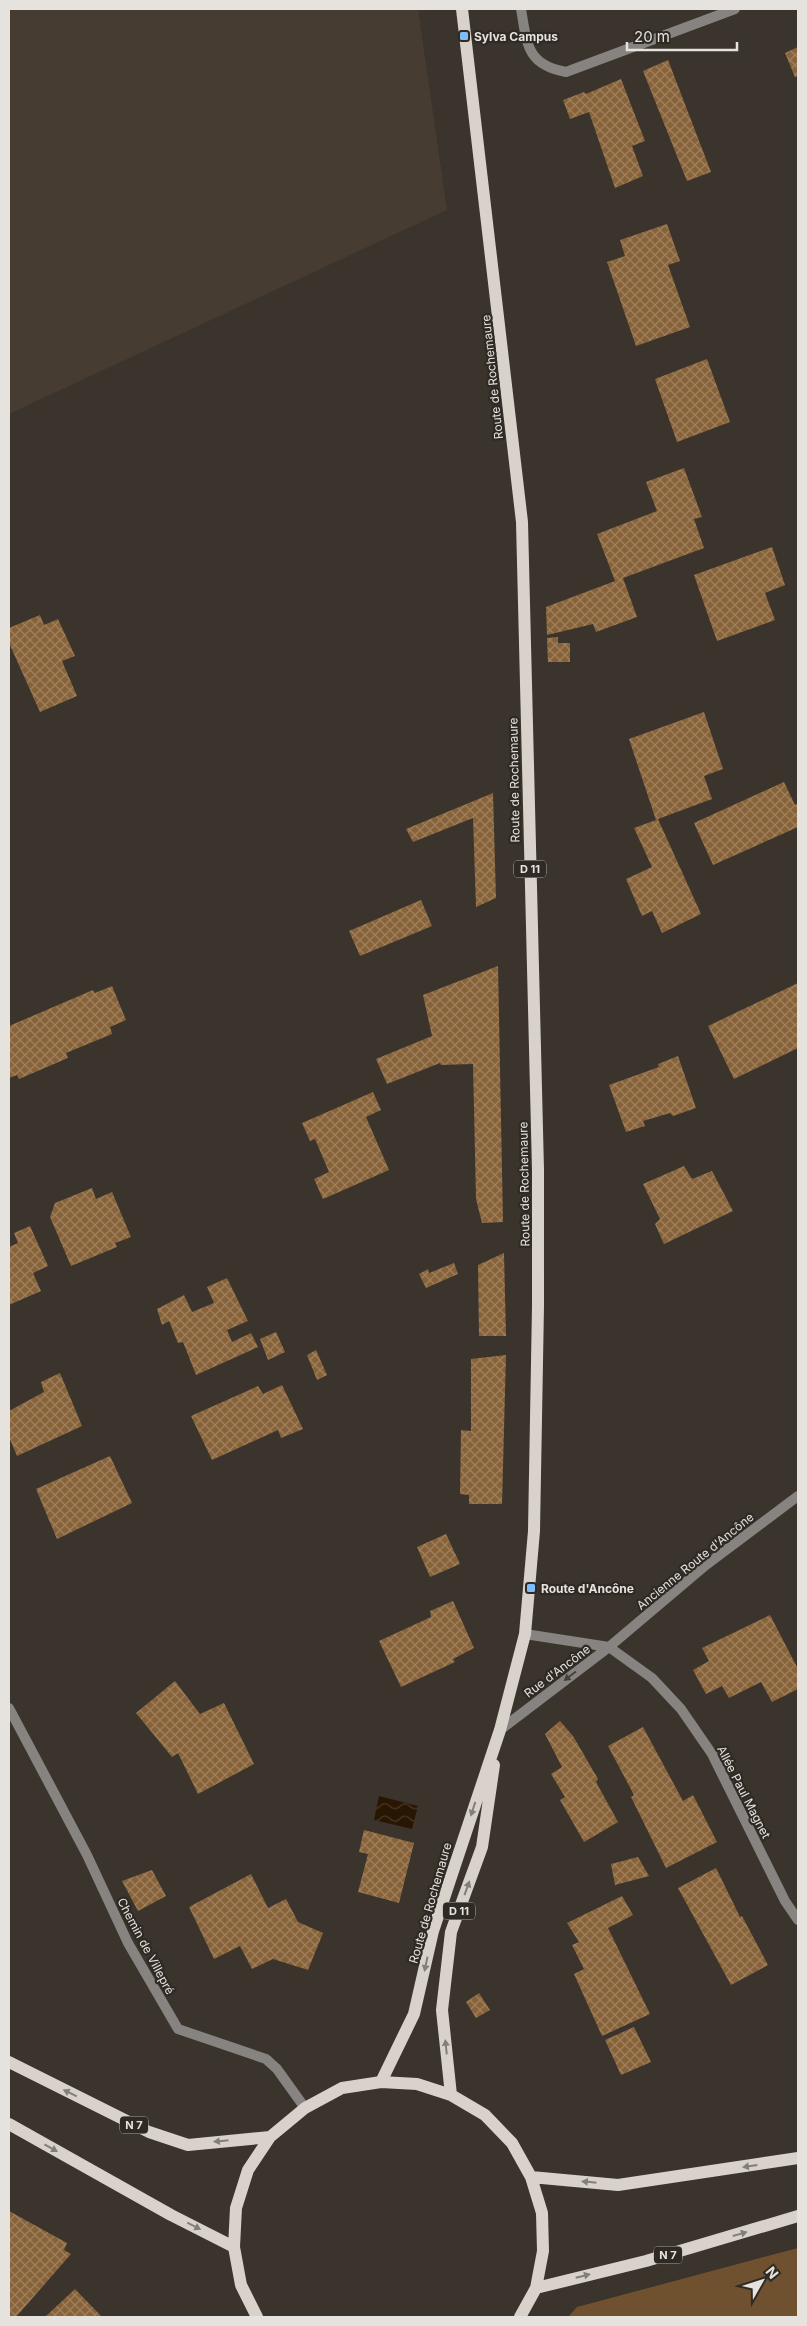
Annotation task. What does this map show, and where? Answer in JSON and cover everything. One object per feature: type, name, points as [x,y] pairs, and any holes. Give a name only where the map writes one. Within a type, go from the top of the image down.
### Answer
[{"type":"main road","name":"Route de Rochemaure","points":[[381,2082],[414,2014],[434,1931],[500,1730],[525,1634],[534,1531],[538,1306],[538,1170],[522,522],[462,9]]},
{"type":"main road","name":"Route de Rochemaure","points":[[451,2095],[442,2010],[451,1932],[482,1847],[500,1730]]},
{"type":"main road","name":"N 7","points":[[9,2062],[149,2132],[188,2145],[270,2137]]},
{"type":"main road","points":[[256,2317],[241,2285],[234,2247],[236,2208],[248,2170],[270,2137],[305,2108],[342,2088],[381,2082],[417,2084],[451,2095],[485,2115],[512,2143],[531,2176],[542,2213],[543,2232],[543,2251],[536,2288],[520,2317]]},
{"type":"main road","points":[[9,2124],[170,2215],[234,2247]]},
{"type":"main road","points":[[531,2176],[618,2185],[798,2158]]},
{"type":"main road","name":"N 7","points":[[536,2288],[646,2261],[798,2216]]},
{"type":"street","points":[[521,9],[528,48],[542,64],[551,69],[566,72],[736,9]]},
{"type":"street","name":"Ancienne Route d'Ancône","points":[[609,1647],[706,1564],[798,1496]]},
{"type":"street","name":"Rue d'Ancône","points":[[525,1634],[609,1647]]},
{"type":"street","name":"Rue d'Ancône","points":[[500,1730],[609,1647]]},
{"type":"street","name":"Allée Paul Magnet","points":[[609,1647],[652,1678],[681,1710],[712,1754],[785,1901],[798,1920]]},
{"type":"street","name":"Chemin de Villepré","points":[[9,1708],[87,1855],[128,1943],[178,2029],[266,2059],[277,2069],[305,2108]]},
{"type":"shaded area","points":[[9,9],[418,9],[447,210],[9,414]]},
{"type":"shaded area","points":[[798,2248],[798,2317],[568,2317],[577,2307]]},
{"type":"water","points":[[379,1796],[418,1806],[412,1829],[374,1820]]},
{"type":"building","points":[[798,47],[798,76],[795,77],[785,53]]},
{"type":"building","points":[[668,60],[711,172],[687,181],[643,71]]},
{"type":"building","points":[[621,79],[645,141],[632,146],[643,176],[615,188],[589,112],[570,119],[563,100],[584,92],[586,94]]},
{"type":"building","points":[[667,224],[680,261],[668,265],[690,327],[636,346],[607,262],[625,256],[620,240]]},
{"type":"building","points":[[707,359],[730,422],[677,442],[655,379]]},
{"type":"building","points":[[684,468],[702,517],[694,519],[704,548],[623,578],[637,617],[596,632],[593,624],[547,635],[546,607],[615,581],[597,534],[657,511],[646,482]]},
{"type":"building","points":[[772,547],[785,585],[765,593],[775,620],[717,641],[694,575]]},
{"type":"building","points":[[40,615],[44,625],[58,619],[75,656],[62,661],[77,696],[40,712],[9,643],[9,628]]},
{"type":"building","points":[[558,637],[558,643],[570,643],[570,662],[548,662],[547,638]]},
{"type":"building","points":[[704,712],[723,769],[704,776],[712,799],[658,819],[701,914],[662,933],[652,911],[642,916],[626,879],[652,867],[634,828],[656,820],[629,739]]},
{"type":"building","points":[[784,782],[795,805],[798,803],[798,827],[713,865],[694,823]]},
{"type":"building","points":[[493,793],[496,898],[476,907],[473,818],[413,842],[406,829]]},
{"type":"building","points":[[421,900],[432,926],[360,956],[349,931]]},
{"type":"building","points":[[498,966],[503,1222],[482,1223],[476,1199],[473,1064],[441,1065],[440,1063],[387,1084],[376,1059],[432,1036],[423,995]]},
{"type":"building","points":[[798,983],[798,1048],[734,1079],[708,1026]]},
{"type":"building","points":[[112,986],[126,1020],[110,1027],[112,1034],[66,1053],[68,1058],[19,1079],[17,1075],[9,1078],[9,1026],[93,990],[95,993]]},
{"type":"building","points":[[678,1056],[696,1108],[673,1116],[670,1113],[643,1121],[645,1126],[626,1132],[609,1085],[659,1067],[658,1064]]},
{"type":"building","points":[[373,1092],[381,1110],[366,1117],[389,1170],[323,1199],[314,1179],[329,1172],[315,1139],[310,1141],[302,1123]]},
{"type":"building","points":[[684,1166],[692,1179],[712,1171],[733,1211],[664,1244],[655,1224],[660,1219],[643,1184]]},
{"type":"building","points":[[92,1188],[96,1199],[112,1192],[131,1237],[115,1243],[117,1247],[71,1266],[50,1217],[55,1203]]},
{"type":"building","points":[[30,1226],[48,1266],[33,1273],[41,1291],[9,1305],[9,1247],[18,1243],[14,1233]]},
{"type":"building","points":[[504,1253],[506,1336],[479,1336],[478,1265]]},
{"type":"building","points":[[454,1263],[458,1274],[426,1288],[419,1274],[428,1269],[429,1273]]},
{"type":"building","points":[[227,1278],[248,1321],[227,1330],[232,1342],[251,1333],[258,1347],[196,1375],[183,1342],[178,1343],[169,1321],[162,1325],[157,1309],[184,1295],[192,1312],[214,1303],[207,1287]]},
{"type":"building","points":[[276,1332],[285,1352],[268,1360],[260,1339]]},
{"type":"building","points":[[316,1350],[327,1375],[317,1380],[307,1355]]},
{"type":"building","points":[[506,1355],[502,1504],[469,1504],[469,1495],[460,1494],[461,1430],[471,1431],[471,1359]]},
{"type":"building","points":[[60,1373],[82,1426],[17,1456],[9,1437],[9,1411],[44,1392],[41,1382]]},
{"type":"building","points":[[282,1385],[303,1429],[281,1438],[278,1430],[212,1460],[191,1416],[258,1386],[263,1394]]},
{"type":"building","points":[[110,1456],[132,1503],[57,1539],[36,1489]]},
{"type":"building","points":[[446,1534],[460,1564],[430,1577],[417,1547]]},
{"type":"building","points":[[453,1601],[474,1648],[453,1659],[455,1662],[401,1687],[379,1641],[431,1617],[430,1611]]},
{"type":"building","points":[[770,1615],[798,1669],[798,1689],[772,1702],[761,1682],[729,1698],[722,1686],[706,1694],[693,1670],[709,1661],[702,1648]]},
{"type":"building","points":[[175,1681],[200,1714],[224,1703],[254,1764],[198,1794],[178,1753],[172,1757],[136,1713]]},
{"type":"building","points":[[560,1721],[573,1736],[598,1779],[596,1782],[618,1822],[584,1842],[560,1800],[565,1797],[551,1774],[562,1767],[545,1734]]},
{"type":"building","points":[[643,1727],[683,1801],[693,1795],[717,1842],[666,1868],[631,1797],[634,1795],[608,1746]]},
{"type":"building","points":[[364,1830],[414,1843],[399,1903],[358,1892],[368,1854],[359,1852]]},
{"type":"building","points":[[638,1857],[649,1876],[615,1885],[611,1864]]},
{"type":"building","points":[[716,1868],[740,1917],[742,1916],[768,1965],[731,1985],[678,1888]]},
{"type":"building","points":[[152,1870],[166,1896],[138,1911],[122,1881]]},
{"type":"building","points":[[251,1874],[268,1908],[286,1899],[298,1922],[323,1933],[308,1970],[273,1959],[252,1969],[240,1946],[214,1959],[189,1907]]},
{"type":"building","points":[[622,1896],[633,1915],[608,1928],[650,2014],[602,2036],[574,1974],[584,1969],[572,1945],[579,1942],[567,1923]]},
{"type":"building","points":[[479,1993],[490,2010],[476,2018],[466,2002]]},
{"type":"building","points":[[634,2027],[651,2062],[621,2075],[605,2040]]},
{"type":"building","points":[[9,2211],[67,2243],[64,2250],[71,2254],[16,2317],[9,2317]]},
{"type":"building","points":[[75,2289],[102,2317],[45,2317]]},
{"type":"place","name":"Sylva Campus","points":[[464,36]]},
{"type":"place","name":"Route d'Ancône","points":[[531,1588]]}]
